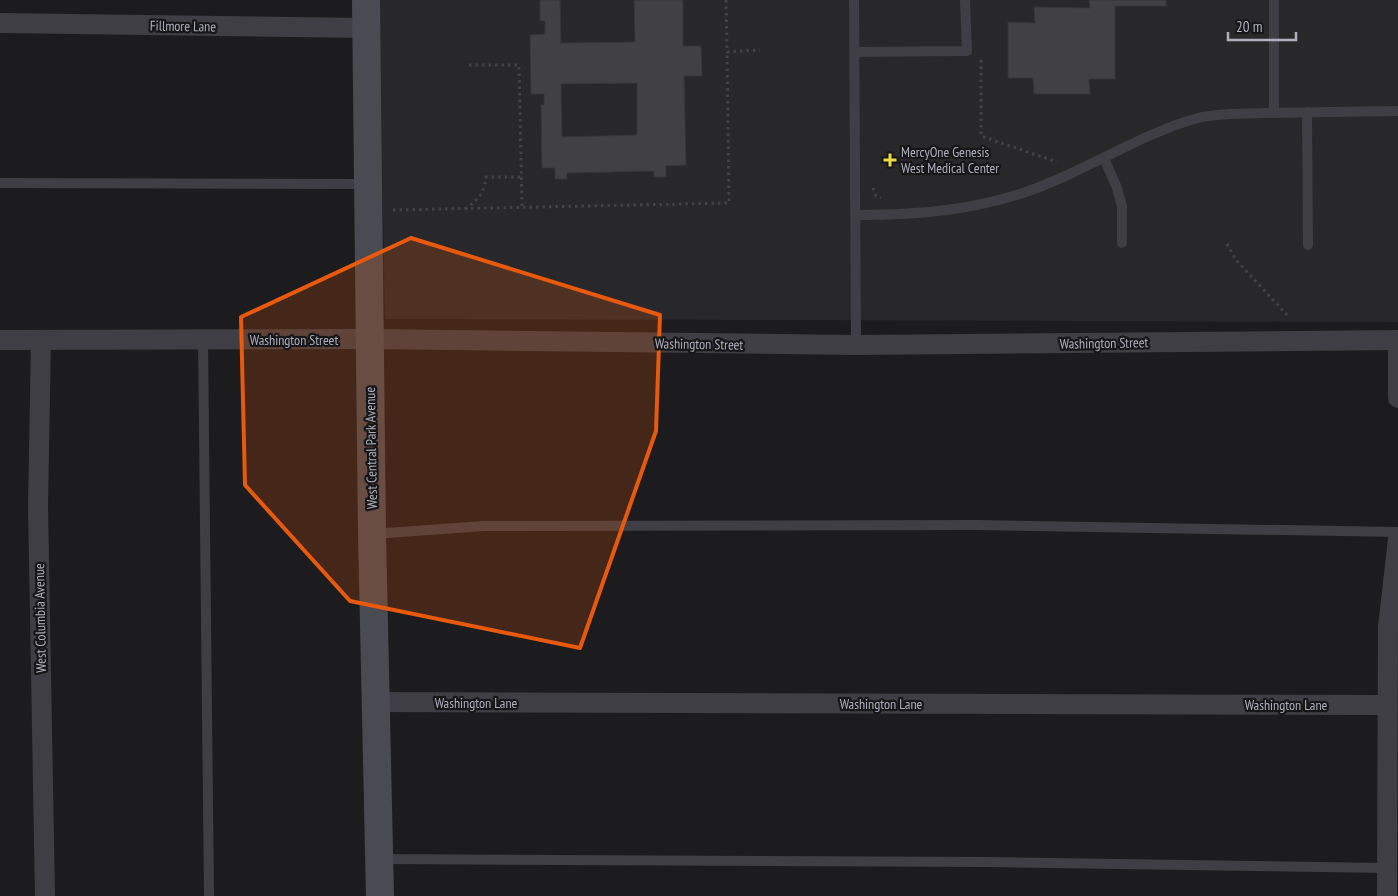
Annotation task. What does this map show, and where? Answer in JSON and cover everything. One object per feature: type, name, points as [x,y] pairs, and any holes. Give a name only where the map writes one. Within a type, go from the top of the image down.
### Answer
[{"type":"main road","name":"West Central Park Avenue","points":[[366,0],[372,534],[380,896]]},
{"type":"street","name":"Fillmore Lane","points":[[0,23],[366,28]]},
{"type":"street","name":"Washington Street","points":[[0,340],[370,340],[856,345],[1398,340]]},
{"type":"street","name":"West Columbia Avenue","points":[[41,340],[38,506],[45,896]]},
{"type":"street","points":[[1398,340],[1398,398]]},
{"type":"street","points":[[1387,896],[1386,705],[1388,627],[1398,539]]},
{"type":"street","name":"Washington Lane","points":[[376,702],[1386,705]]},
{"type":"lane","points":[[854,0],[856,52],[856,345]]},
{"type":"lane","points":[[856,52],[967,51],[965,0]]},
{"type":"lane","points":[[1274,0],[1274,113]]},
{"type":"lane","points":[[856,215],[910,214],[965,208],[1000,200],[1041,187],[1170,128],[1199,118],[1230,114],[1398,111]]},
{"type":"lane","points":[[1308,112],[1308,245]]},
{"type":"lane","points":[[1104,158],[1117,188],[1122,207],[1122,244]]},
{"type":"lane","points":[[0,183],[368,184]]},
{"type":"lane","points":[[203,340],[209,896]]},
{"type":"lane","points":[[372,534],[484,526],[958,525],[1398,532]]},
{"type":"lane","points":[[379,858],[988,862],[1386,868]]},
{"type":"path","points":[[393,210],[729,203],[726,0]]},
{"type":"path","points":[[727,52],[760,50]]},
{"type":"path","points":[[967,51],[981,51],[981,136],[1078,170]]},
{"type":"path","points":[[469,65],[519,64],[522,208]]},
{"type":"path","points":[[1051,164],[1065,158]]},
{"type":"path","points":[[464,209],[476,200],[484,190],[486,177],[522,177]]},
{"type":"path","points":[[871,183],[876,196],[886,199]]},
{"type":"path","points":[[1227,244],[1236,260],[1289,317]]},
{"type":"highlighted area","points":[[411,238],[660,315],[656,431],[580,648],[350,601],[245,485],[241,317]]},
{"type":"shaded area","name":"MercyOne Genesis West Medical Center","points":[[379,0],[1398,0],[1398,322],[385,319]]},
{"type":"building","points":[[540,0],[560,0],[561,43],[635,42],[634,0],[683,0],[683,46],[701,46],[702,76],[684,76],[686,165],[666,166],[666,177],[654,177],[654,171],[567,173],[567,179],[555,179],[555,168],[542,168],[541,105],[544,105],[544,94],[531,94],[530,35],[545,34],[545,21],[540,21]],"holes":[[[637,83],[637,135],[562,137],[561,84]]]},
{"type":"building","points":[[1089,0],[1166,0],[1166,6],[1115,6],[1115,79],[1089,79],[1090,94],[1034,94],[1033,78],[1008,78],[1008,22],[1035,23],[1034,7],[1090,8]]},
{"type":"place","name":"MercyOne Genesis West Medical Center","points":[[890,160]]}]
